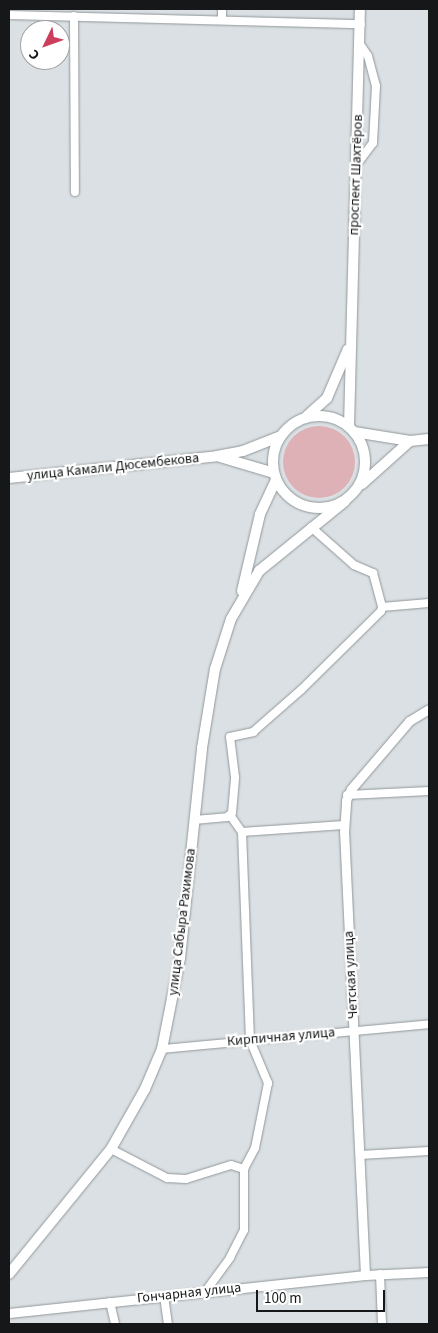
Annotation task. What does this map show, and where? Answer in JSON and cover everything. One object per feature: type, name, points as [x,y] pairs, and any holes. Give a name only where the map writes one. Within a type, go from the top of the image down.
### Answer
[{"type":"main road","name":"проспект Шахтёров","points":[[351,429],[360,9]]},
{"type":"main road","points":[[241,597],[260,514],[275,476],[276,448],[281,436],[299,421],[319,409],[327,398],[352,341]]},
{"type":"main road","points":[[299,421],[324,416],[351,429],[410,441],[429,439]]},
{"type":"main road","points":[[351,429],[362,445],[366,461],[363,476],[356,490]]},
{"type":"main road","name":"улица Камали Дюсембекова","points":[[9,478],[217,456],[243,451],[281,436]]},
{"type":"main road","points":[[241,597],[259,571],[345,501],[410,441]]},
{"type":"main road","points":[[217,456],[275,476],[286,494],[308,507],[327,507],[345,501]]},
{"type":"main road","name":"улица Сабыра Рахимова","points":[[9,1274],[111,1149],[145,1089],[162,1049],[180,958],[194,820],[215,669],[241,597]]},
{"type":"street","points":[[222,9],[222,19]]},
{"type":"street","points":[[9,15],[360,24]]},
{"type":"street","points":[[74,16],[75,192]]},
{"type":"street","points":[[357,164],[373,143],[376,86],[368,56],[360,44]]},
{"type":"street","points":[[205,1292],[230,1258],[244,1230],[244,1169],[256,1148],[268,1083],[260,1058],[250,1040],[242,832],[230,816],[235,777],[230,737],[253,732],[301,690],[381,611],[382,606],[373,573],[354,565],[311,527]]},
{"type":"street","points":[[382,606],[429,603]]},
{"type":"street","points":[[347,795],[409,721],[429,709]]},
{"type":"street","points":[[347,795],[429,791]]},
{"type":"street","name":"Четская улица","points":[[347,795],[344,825],[365,1275]]},
{"type":"street","points":[[194,820],[230,816]]},
{"type":"street","points":[[242,832],[344,825]]},
{"type":"street","name":"Кирпичная улица","points":[[162,1049],[429,1024]]},
{"type":"street","points":[[111,1149],[167,1178],[186,1179],[231,1165],[244,1169]]},
{"type":"street","points":[[360,1155],[429,1151]]},
{"type":"street","name":"Гончарная улица","points":[[9,1313],[365,1275],[429,1272]]},
{"type":"street","points":[[380,1274],[382,1324]]},
{"type":"street","points":[[164,1296],[168,1324]]},
{"type":"street","points":[[110,1302],[115,1324]]},
{"type":"shaded area","points":[[319,426],[333,429],[345,436],[352,448],[355,462],[352,476],[345,488],[333,495],[319,498],[305,495],[293,488],[286,476],[283,462],[286,448],[293,436],[305,429]]}]
